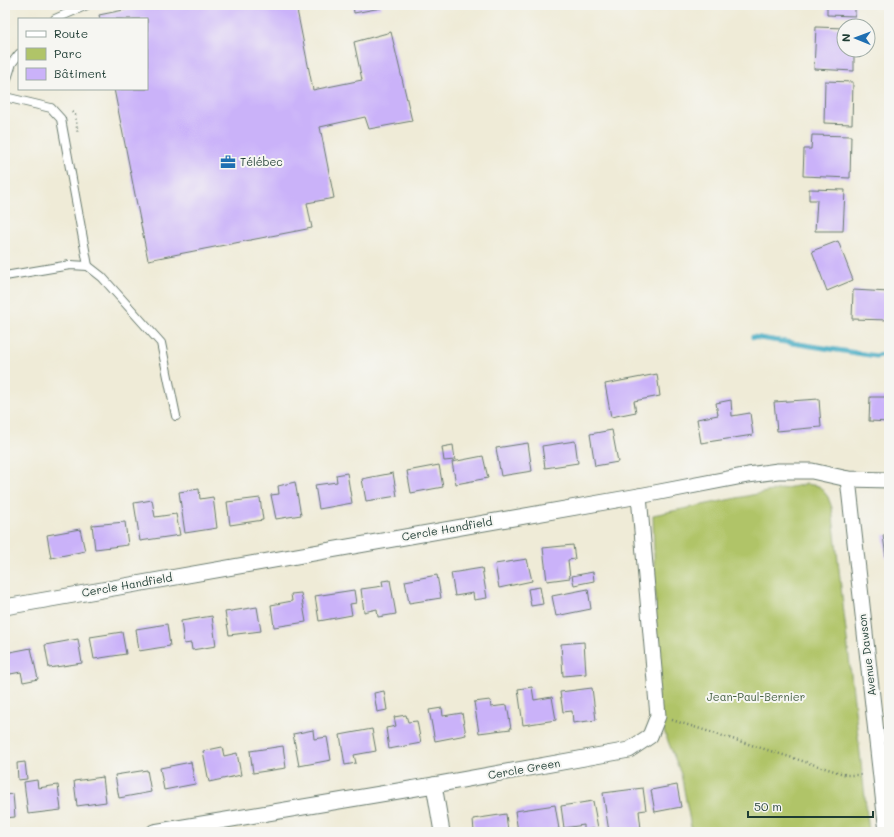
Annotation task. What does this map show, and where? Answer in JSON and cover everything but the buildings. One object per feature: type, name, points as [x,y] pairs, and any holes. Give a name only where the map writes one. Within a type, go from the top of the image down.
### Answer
[{"type":"street","name":"Cercle Handfield","points":[[5,607],[639,496],[748,475],[778,471],[812,471],[848,479],[889,480]]},
{"type":"street","name":"Avenue Dawson","points":[[848,479],[887,832]]},
{"type":"street","name":"Cercle Green","points":[[154,832],[434,785],[629,750],[650,736],[658,716],[639,496]]},
{"type":"street","points":[[434,785],[442,832]]},
{"type":"lane","points":[[57,18],[87,5]]},
{"type":"lane","points":[[5,85],[12,63],[18,55]]},
{"type":"lane","points":[[5,97],[51,108],[61,119],[88,266]]},
{"type":"lane","points":[[5,276],[70,265],[88,266],[102,277],[161,343],[176,416]]},
{"type":"path","points":[[658,716],[847,775],[863,775]]},
{"type":"green space","name":"Jean-Paul-Bernier","points":[[806,484],[819,486],[828,497],[832,508],[869,832],[692,832],[681,774],[658,716],[653,515]]},
{"type":"waterway","points":[[753,337],[876,356],[889,352]]},
{"type":"place","name":"Télébec","points":[[228,162]]}]
